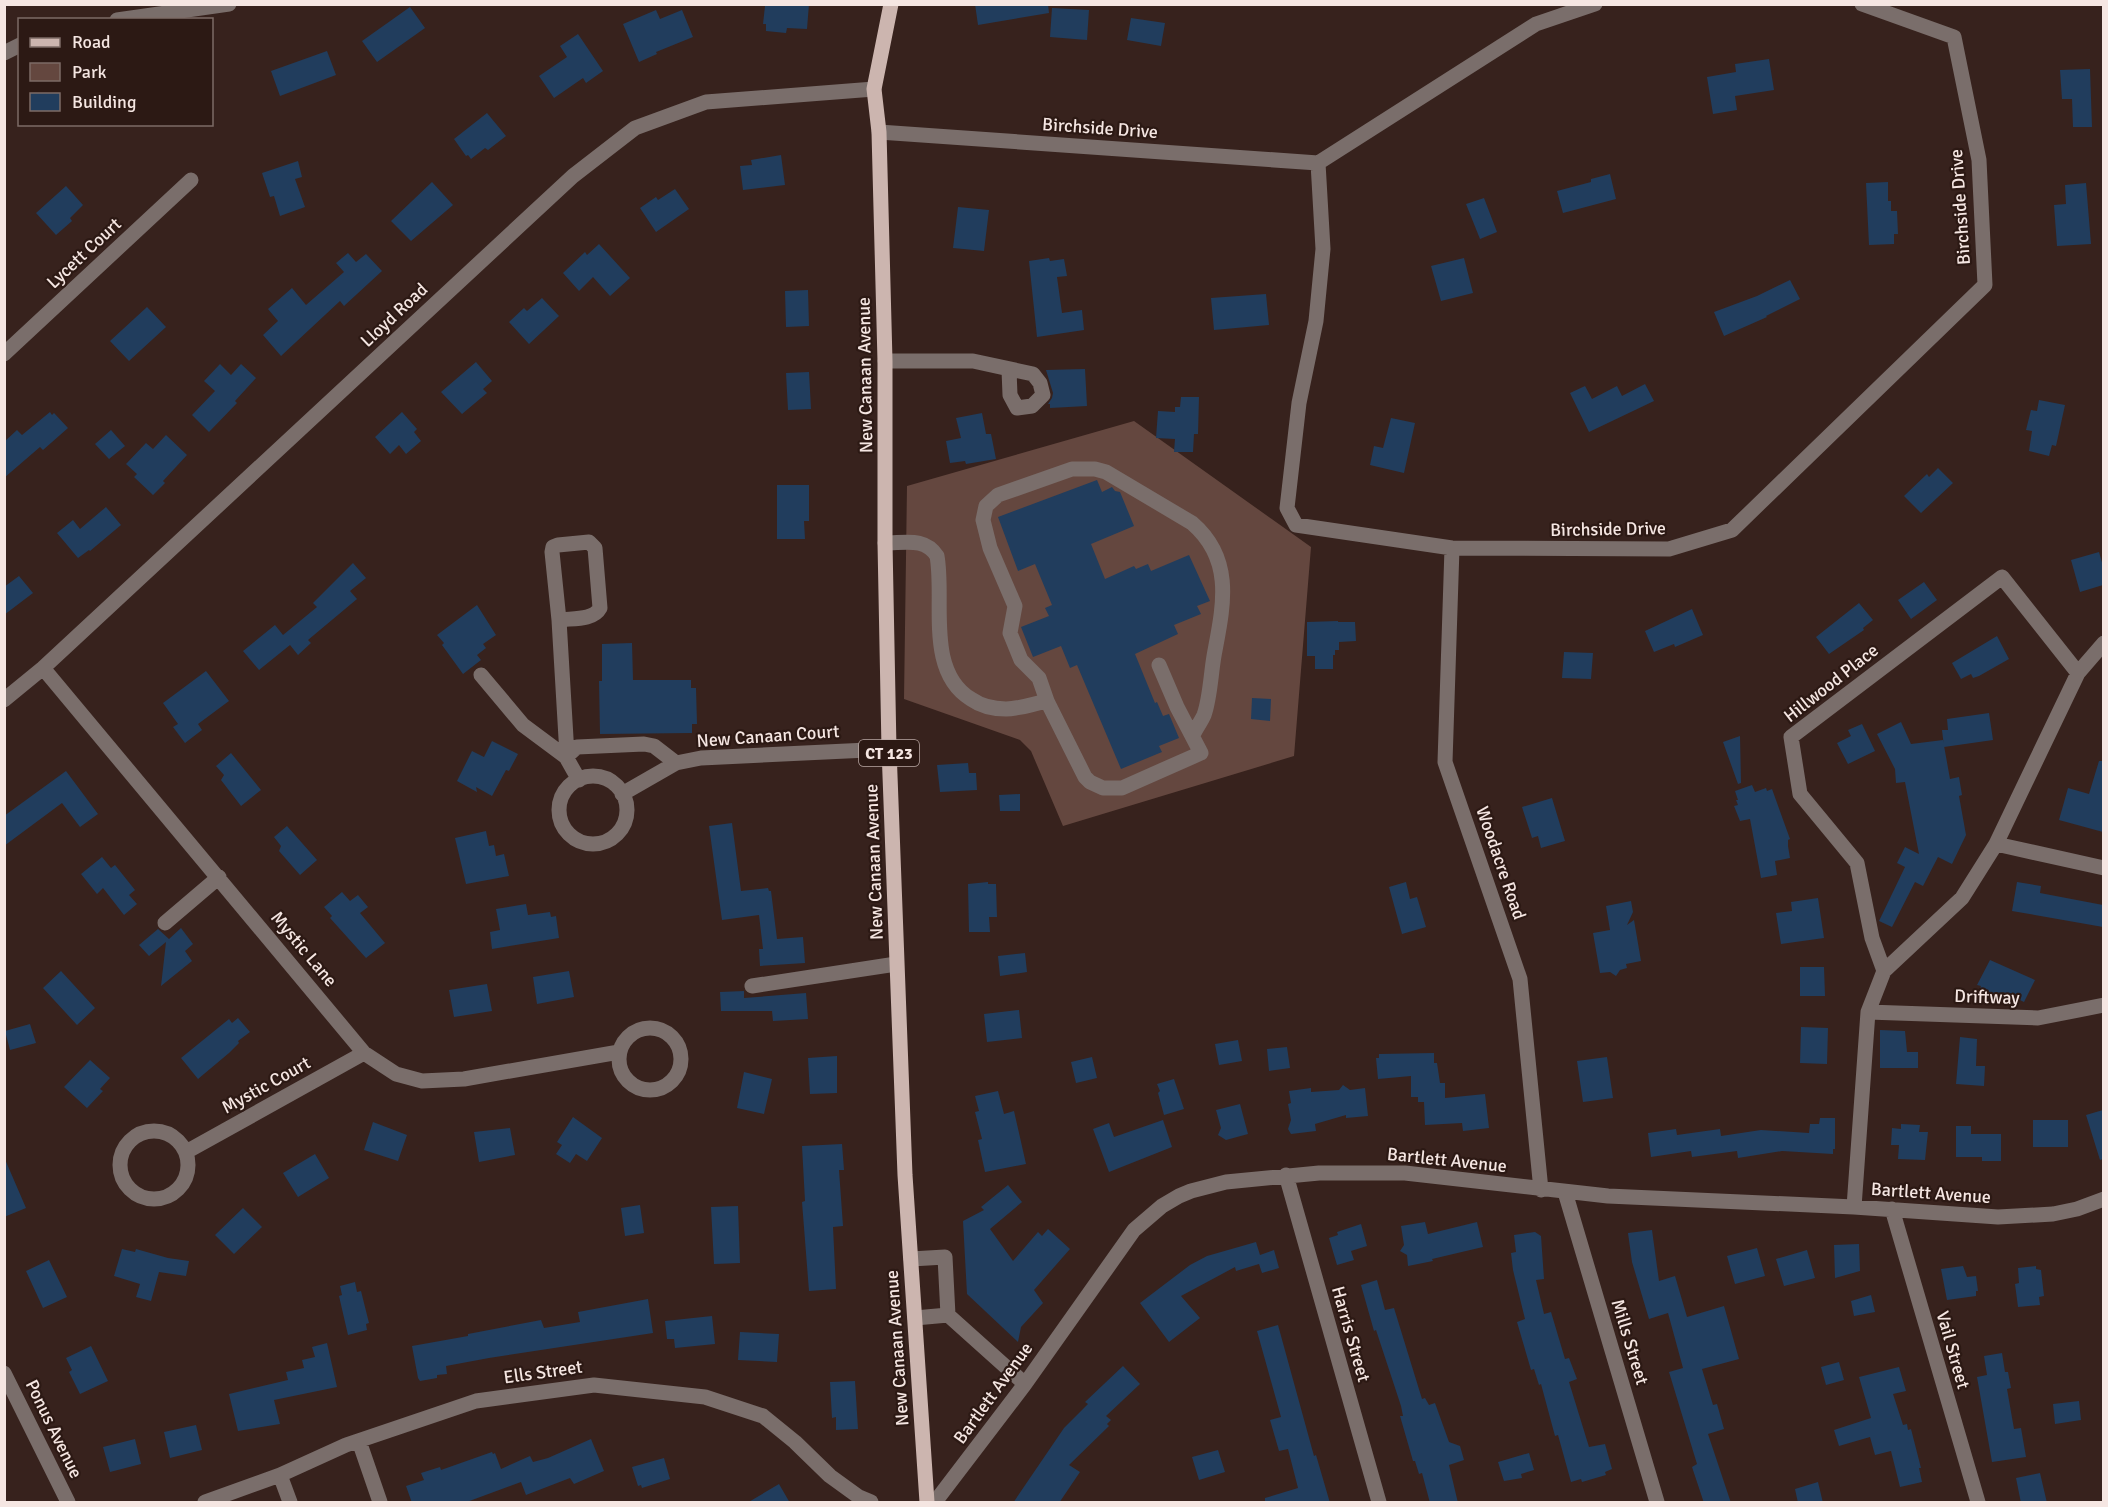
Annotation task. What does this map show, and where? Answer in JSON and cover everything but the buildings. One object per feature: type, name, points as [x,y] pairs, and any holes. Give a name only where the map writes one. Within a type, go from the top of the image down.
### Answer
[{"type":"main road","name":"New Canaan Avenue","points":[[891,4],[874,89],[879,132],[885,361],[885,543],[889,748],[905,1175],[927,1503]]},
{"type":"street","points":[[131,18],[229,4]]},
{"type":"street","points":[[1318,162],[1536,24],[1594,4]]},
{"type":"street","name":"Birchside Drive","points":[[879,132],[1318,162],[1323,249],[1316,321],[1299,403],[1287,508],[1296,525],[1452,548],[1669,549],[1732,530],[1985,285],[1979,160],[1954,38],[1862,4]]},
{"type":"street","points":[[4,53],[18,46]]},
{"type":"street","name":"Lloyd Road","points":[[4,700],[43,668],[573,176],[635,128],[706,102],[874,89]]},
{"type":"street","name":"Lycett Court","points":[[4,354],[191,180]]},
{"type":"street","points":[[885,361],[973,361],[1009,370]]},
{"type":"street","points":[[1159,665],[1177,707],[1201,753],[1122,788],[1103,788],[1090,782],[1080,770],[1047,701],[1039,678],[1021,660],[1010,633],[1015,606],[990,548],[983,520],[986,506],[991,499],[1007,491],[1081,468],[1106,472],[1198,529],[1214,552],[1220,566],[1224,592],[1205,713],[1193,735]]},
{"type":"street","points":[[559,620],[597,614],[600,608],[595,548],[589,542],[553,547],[552,552],[559,620],[566,756],[579,780]]},
{"type":"street","points":[[885,543],[923,543],[929,546],[937,556],[942,653],[948,674],[963,694],[978,703],[996,709],[1047,701]]},
{"type":"street","name":"Woodacre Road","points":[[1452,548],[1445,762],[1521,979],[1541,1190]]},
{"type":"street","name":"Hillwood Place","points":[[1884,971],[1872,938],[1857,863],[1800,794],[1791,737],[2002,577],[2078,673]]},
{"type":"street","points":[[1854,1207],[1868,1012],[1884,971],[1962,898],[1996,844],[2078,673],[2103,644]]},
{"type":"street","name":"Mystic Lane","points":[[43,668],[364,1053],[396,1074],[422,1081],[464,1079],[619,1052]]},
{"type":"street","points":[[481,675],[523,725],[566,756]]},
{"type":"street","points":[[566,756],[577,747],[644,744],[654,746],[676,763]]},
{"type":"street","name":"New Canaan Court","points":[[622,794],[676,763],[701,758],[889,748]]},
{"type":"street","points":[[600,777],[613,783],[622,794],[627,811],[625,822],[619,832],[605,842],[594,844],[583,842],[568,832],[564,826],[560,813],[561,802],[565,792],[579,780],[600,777]]},
{"type":"street","points":[[1996,844],[2103,868]]},
{"type":"street","points":[[165,923],[219,877]]},
{"type":"street","points":[[752,986],[896,964]]},
{"type":"street","name":"Driftway","points":[[1868,1012],[2038,1018],[2103,1005]]},
{"type":"street","points":[[652,1028],[671,1037],[678,1046],[681,1056],[680,1067],[676,1077],[668,1085],[647,1091],[628,1082],[622,1073],[619,1052],[631,1034],[641,1029],[652,1028]]},
{"type":"street","name":"Mystic Court","points":[[186,1152],[364,1053]]},
{"type":"street","points":[[161,1131],[180,1142],[186,1152],[189,1163],[188,1174],[183,1185],[175,1193],[165,1198],[153,1200],[132,1192],[120,1173],[123,1150],[129,1141],[139,1134],[161,1131]]},
{"type":"street","name":"Bartlett Avenue","points":[[935,1503],[1025,1384],[1134,1230],[1152,1214],[1179,1196],[1200,1188],[1226,1182],[1286,1175],[1404,1173],[1608,1196],[1892,1209],[1998,1217],[2065,1211],[2103,1199]]},
{"type":"street","name":"Harris Street","points":[[1286,1175],[1379,1503]]},
{"type":"street","name":"Mills Street","points":[[1565,1192],[1657,1503]]},
{"type":"street","name":"Vail Street","points":[[1892,1209],[1978,1503]]},
{"type":"street","points":[[911,1259],[945,1257],[948,1315],[1025,1384]]},
{"type":"street","points":[[915,1318],[948,1315]]},
{"type":"street","name":"Ponus Avenue","points":[[4,1373],[68,1503]]},
{"type":"street","name":"Ells Street","points":[[205,1503],[359,1441],[476,1401],[594,1385],[705,1397],[762,1416],[795,1442],[830,1476],[866,1502]]},
{"type":"street","points":[[359,1441],[380,1503]]},
{"type":"street","points":[[280,1474],[290,1503]]},
{"type":"green space","points":[[1134,421],[1311,547],[1294,756],[1063,826],[1031,751],[1020,740],[904,699],[907,486]]}]
